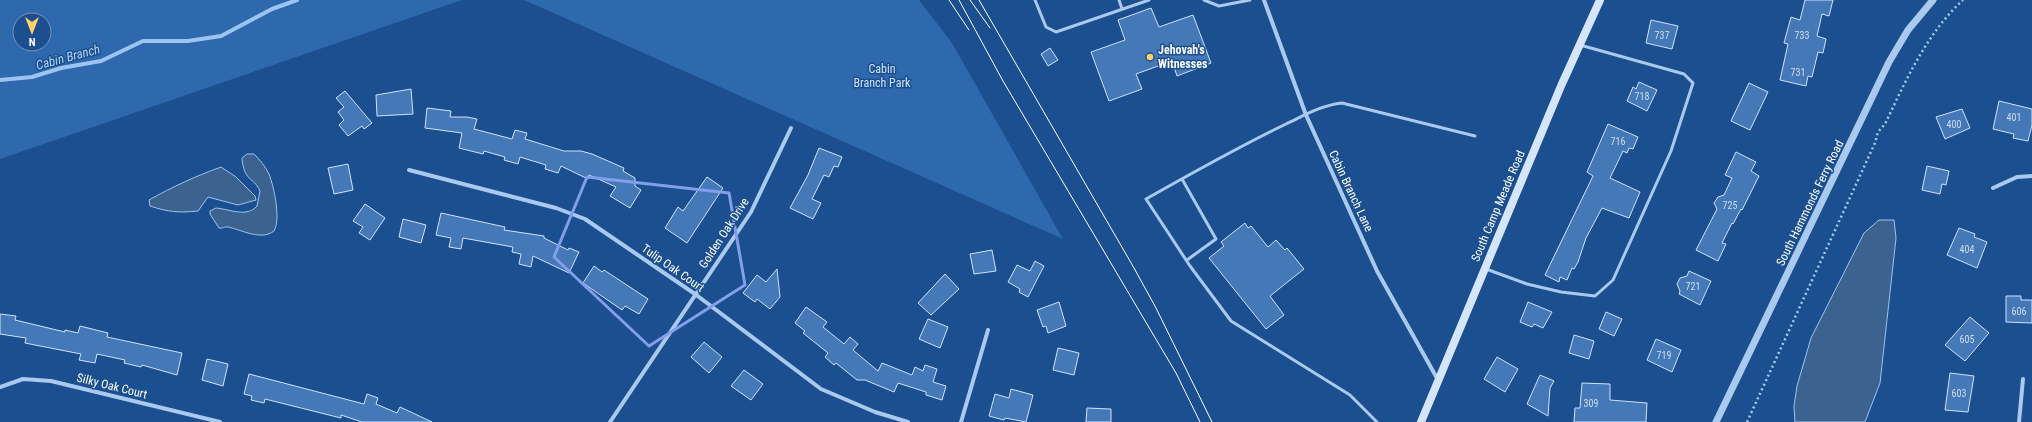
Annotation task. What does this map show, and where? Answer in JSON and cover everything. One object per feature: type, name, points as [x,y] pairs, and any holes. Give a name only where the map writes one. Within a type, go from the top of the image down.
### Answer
[{"type":"main road","name":"South Camp Meade Road","points":[[1421,422],[1579,44],[1600,0]]},
{"type":"street","name":"Cabin Branch Lane","points":[[1264,0],[1306,115],[1377,271],[1439,382]]},
{"type":"street","name":"South Hammonds Ferry Road","points":[[1716,422],[1890,62],[1908,30],[1933,0]]},
{"type":"street","name":"Golden Oak Drive","points":[[610,422],[751,212],[791,128]]},
{"type":"street","name":"Tulip Oak Court","points":[[409,170],[549,206],[585,219],[695,294],[821,389],[875,412],[908,422]]},
{"type":"street","points":[[1993,188],[2017,177],[2032,176]]},
{"type":"street","points":[[961,422],[988,330]]},
{"type":"street","name":"Silky Oak Court","points":[[0,387],[23,379],[51,381],[220,422]]},
{"type":"street","points":[[2019,422],[2023,379]]},
{"type":"lane","points":[[1035,0],[1046,27],[1056,32],[1149,0]]},
{"type":"lane","points":[[1119,0],[1122,9]]},
{"type":"lane","points":[[1206,0],[1219,6],[1250,0]]},
{"type":"lane","points":[[1485,268],[1527,284],[1562,292],[1595,296],[1613,280],[1671,151],[1693,83],[1684,74],[1579,44]]},
{"type":"lane","points":[[1377,422],[1350,395],[1231,321],[1187,260],[1146,198],[1237,147],[1325,107],[1342,103],[1476,136]]},
{"type":"lane","points":[[1182,178],[1216,239],[1187,260]]},
{"type":"path","points":[[1747,422],[1875,143],[1878,132],[1885,124],[1916,60],[1936,31],[1963,0]]},
{"type":"highlighted area","points":[[587,177],[729,193],[745,285],[649,346],[554,257]]},
{"type":"green space","points":[[0,0],[462,0],[0,159]]},
{"type":"green space","name":"Cabin Branch Park","points":[[524,0],[919,0],[952,43],[1063,239]]},
{"type":"shaded area","points":[[247,154],[254,154],[266,168],[273,187],[277,219],[274,231],[269,234],[257,235],[228,227],[219,228],[210,214],[210,211],[216,208],[238,212],[248,212],[257,206],[260,191],[247,175],[243,166],[242,158]]},
{"type":"shaded area","points":[[221,167],[236,177],[255,196],[256,200],[238,205],[208,197],[198,211],[191,212],[174,212],[150,206],[149,200],[158,195],[193,178]]},
{"type":"shaded area","points":[[1879,220],[1894,220],[1896,238],[1880,383],[1865,422],[1795,422],[1794,406],[1797,386],[1811,338],[1864,233]]},
{"type":"building","points":[[1805,0],[1833,0],[1829,16],[1822,14],[1817,36],[1826,39],[1823,53],[1818,52],[1812,77],[1808,76],[1806,86],[1780,80],[1788,44],[1784,43],[1791,17],[1800,20]]},
{"type":"building","name":"Jehovah's Witnesses","points":[[1151,8],[1159,27],[1193,15],[1211,63],[1177,76],[1172,61],[1136,74],[1142,89],[1109,101],[1091,52],[1125,40],[1118,20]]},
{"type":"building","points":[[1651,20],[1678,26],[1672,49],[1646,43]]},
{"type":"building","points":[[1050,48],[1058,60],[1048,66],[1041,54]]},
{"type":"building","points":[[1639,82],[1657,90],[1647,111],[1627,101],[1633,87],[1636,89]]},
{"type":"building","points":[[1749,83],[1768,92],[1750,130],[1731,121]]},
{"type":"building","points":[[411,89],[413,114],[377,116],[376,95]]},
{"type":"building","points":[[345,91],[372,123],[364,129],[362,126],[348,136],[339,125],[344,120],[338,112],[344,107],[336,98]]},
{"type":"building","points":[[1999,101],[2032,109],[2032,125],[2028,141],[2013,138],[2014,134],[1993,129]]},
{"type":"building","points":[[427,108],[451,111],[450,117],[467,117],[477,119],[474,129],[512,139],[515,130],[527,133],[525,139],[564,151],[581,151],[592,154],[624,168],[623,171],[635,178],[635,186],[641,190],[630,208],[610,196],[616,187],[589,175],[588,179],[561,166],[558,173],[545,169],[546,165],[520,157],[518,164],[504,160],[505,157],[484,151],[483,154],[459,148],[462,133],[425,128]]},
{"type":"building","points":[[1962,109],[1970,128],[1945,139],[1936,117]]},
{"type":"building","points":[[1608,124],[1638,137],[1633,149],[1629,148],[1627,153],[1623,151],[1610,178],[1640,192],[1629,218],[1602,208],[1586,238],[1578,262],[1574,269],[1572,268],[1567,280],[1560,277],[1559,282],[1545,275],[1593,176],[1587,172]]},
{"type":"building","points":[[819,148],[842,157],[838,167],[834,166],[829,177],[824,175],[812,199],[821,203],[813,219],[790,208],[808,175]]},
{"type":"building","points":[[1736,152],[1756,162],[1751,171],[1759,176],[1742,210],[1741,209],[1733,224],[1732,223],[1722,243],[1726,244],[1718,261],[1696,250],[1717,209],[1714,203],[1718,197],[1724,195],[1732,178],[1725,175]]},
{"type":"building","points":[[348,164],[353,190],[334,194],[328,168]]},
{"type":"building","points":[[1927,166],[1949,171],[1946,185],[1942,184],[1940,194],[1922,190]]},
{"type":"building","points":[[707,177],[723,188],[687,243],[665,228],[678,207],[683,211]]},
{"type":"building","points":[[365,204],[385,218],[370,240],[359,233],[363,227],[353,221]]},
{"type":"building","points":[[441,213],[505,227],[504,230],[544,236],[544,238],[568,250],[569,248],[579,252],[569,273],[533,256],[531,267],[519,264],[521,254],[512,252],[513,247],[463,238],[461,249],[449,247],[451,238],[436,235]]},
{"type":"building","points":[[403,219],[426,225],[421,243],[399,237]]},
{"type":"building","points":[[1245,223],[1248,228],[1251,226],[1268,247],[1276,240],[1285,250],[1287,248],[1304,269],[1270,296],[1284,315],[1266,329],[1209,258],[1224,246],[1221,242]]},
{"type":"building","points":[[1959,228],[1975,234],[1974,237],[1987,242],[1977,268],[1947,255]]},
{"type":"building","points":[[992,250],[996,271],[974,274],[970,254]]},
{"type":"building","points":[[1035,261],[1044,266],[1028,297],[1019,292],[1020,289],[1008,282],[1017,265],[1030,271]]},
{"type":"building","points":[[594,266],[602,272],[604,270],[648,299],[639,314],[625,306],[622,310],[583,283]]},
{"type":"building","points":[[777,269],[780,297],[770,309],[757,299],[755,302],[743,293],[757,275],[766,282]]},
{"type":"building","points":[[1689,271],[1711,281],[1700,305],[1679,294],[1680,291],[1677,284],[1680,278],[1687,276]]},
{"type":"building","points":[[945,274],[959,289],[931,315],[918,303]]},
{"type":"building","points":[[2006,296],[2021,296],[2021,300],[2032,300],[2032,323],[2006,322]]},
{"type":"building","points":[[1059,302],[1066,326],[1048,333],[1046,326],[1043,327],[1037,310]]},
{"type":"building","points":[[1528,302],[1552,312],[1543,328],[1534,324],[1532,327],[1520,322]]},
{"type":"building","points":[[806,307],[827,322],[823,327],[844,344],[850,337],[858,344],[853,350],[878,371],[882,363],[912,375],[915,367],[923,371],[925,365],[937,369],[933,382],[946,386],[942,400],[926,395],[926,392],[898,383],[894,392],[865,380],[857,380],[836,363],[834,365],[825,357],[828,353],[803,333],[805,331],[795,323]]},
{"type":"building","points":[[1606,312],[1622,319],[1614,336],[1599,329]]},
{"type":"building","points":[[0,314],[16,316],[15,320],[65,332],[65,330],[78,333],[80,326],[108,333],[107,337],[182,353],[177,375],[142,365],[141,367],[124,363],[125,360],[97,354],[95,363],[79,360],[81,354],[25,343],[26,338],[0,334]]},
{"type":"building","points":[[1970,317],[1989,333],[1965,361],[1945,345]]},
{"type":"building","points":[[928,319],[948,327],[940,348],[919,339]]},
{"type":"building","points":[[1574,335],[1594,341],[1589,359],[1569,353]]},
{"type":"building","points":[[1656,339],[1681,350],[1672,372],[1647,360]]},
{"type":"building","points":[[704,342],[722,357],[709,373],[691,357]]},
{"type":"building","points":[[1058,348],[1079,353],[1074,375],[1053,370]]},
{"type":"building","points":[[1497,357],[1518,369],[1505,392],[1484,379]]},
{"type":"building","points":[[207,359],[228,364],[223,386],[202,380]]},
{"type":"building","points":[[744,370],[763,384],[751,400],[731,386]]},
{"type":"building","points":[[1950,373],[1974,376],[1968,412],[1945,410]]},
{"type":"building","points":[[249,374],[364,404],[367,394],[378,398],[376,404],[397,413],[400,407],[432,422],[362,422],[341,415],[341,418],[265,399],[264,403],[251,400],[252,396],[244,394]]},
{"type":"building","points":[[1540,375],[1554,381],[1550,388],[1548,416],[1527,404]]},
{"type":"building","points":[[1582,383],[1610,384],[1610,400],[1647,403],[1646,422],[1574,422],[1575,408],[1580,408]]},
{"type":"building","points":[[1011,389],[1033,395],[1026,422],[1005,418],[1004,420],[989,416],[995,394],[1009,398]]},
{"type":"building","points":[[1087,408],[1111,409],[1111,422],[1086,422]]},
{"type":"waterway","name":"Cabin Branch","points":[[0,80],[32,77],[61,68],[101,61],[143,41],[188,41],[221,36],[272,9],[297,0]]},
{"type":"tram line","points":[[949,0],[969,30]]},
{"type":"tram line","points":[[959,0],[1003,81],[1176,373],[1200,422]]},
{"type":"tram line","points":[[970,0],[990,28]]},
{"type":"tram line","points":[[979,0],[1134,268],[1156,308],[1212,422]]},
{"type":"place","name":"Jehovah's Witnesses","points":[[1150,57]]}]
